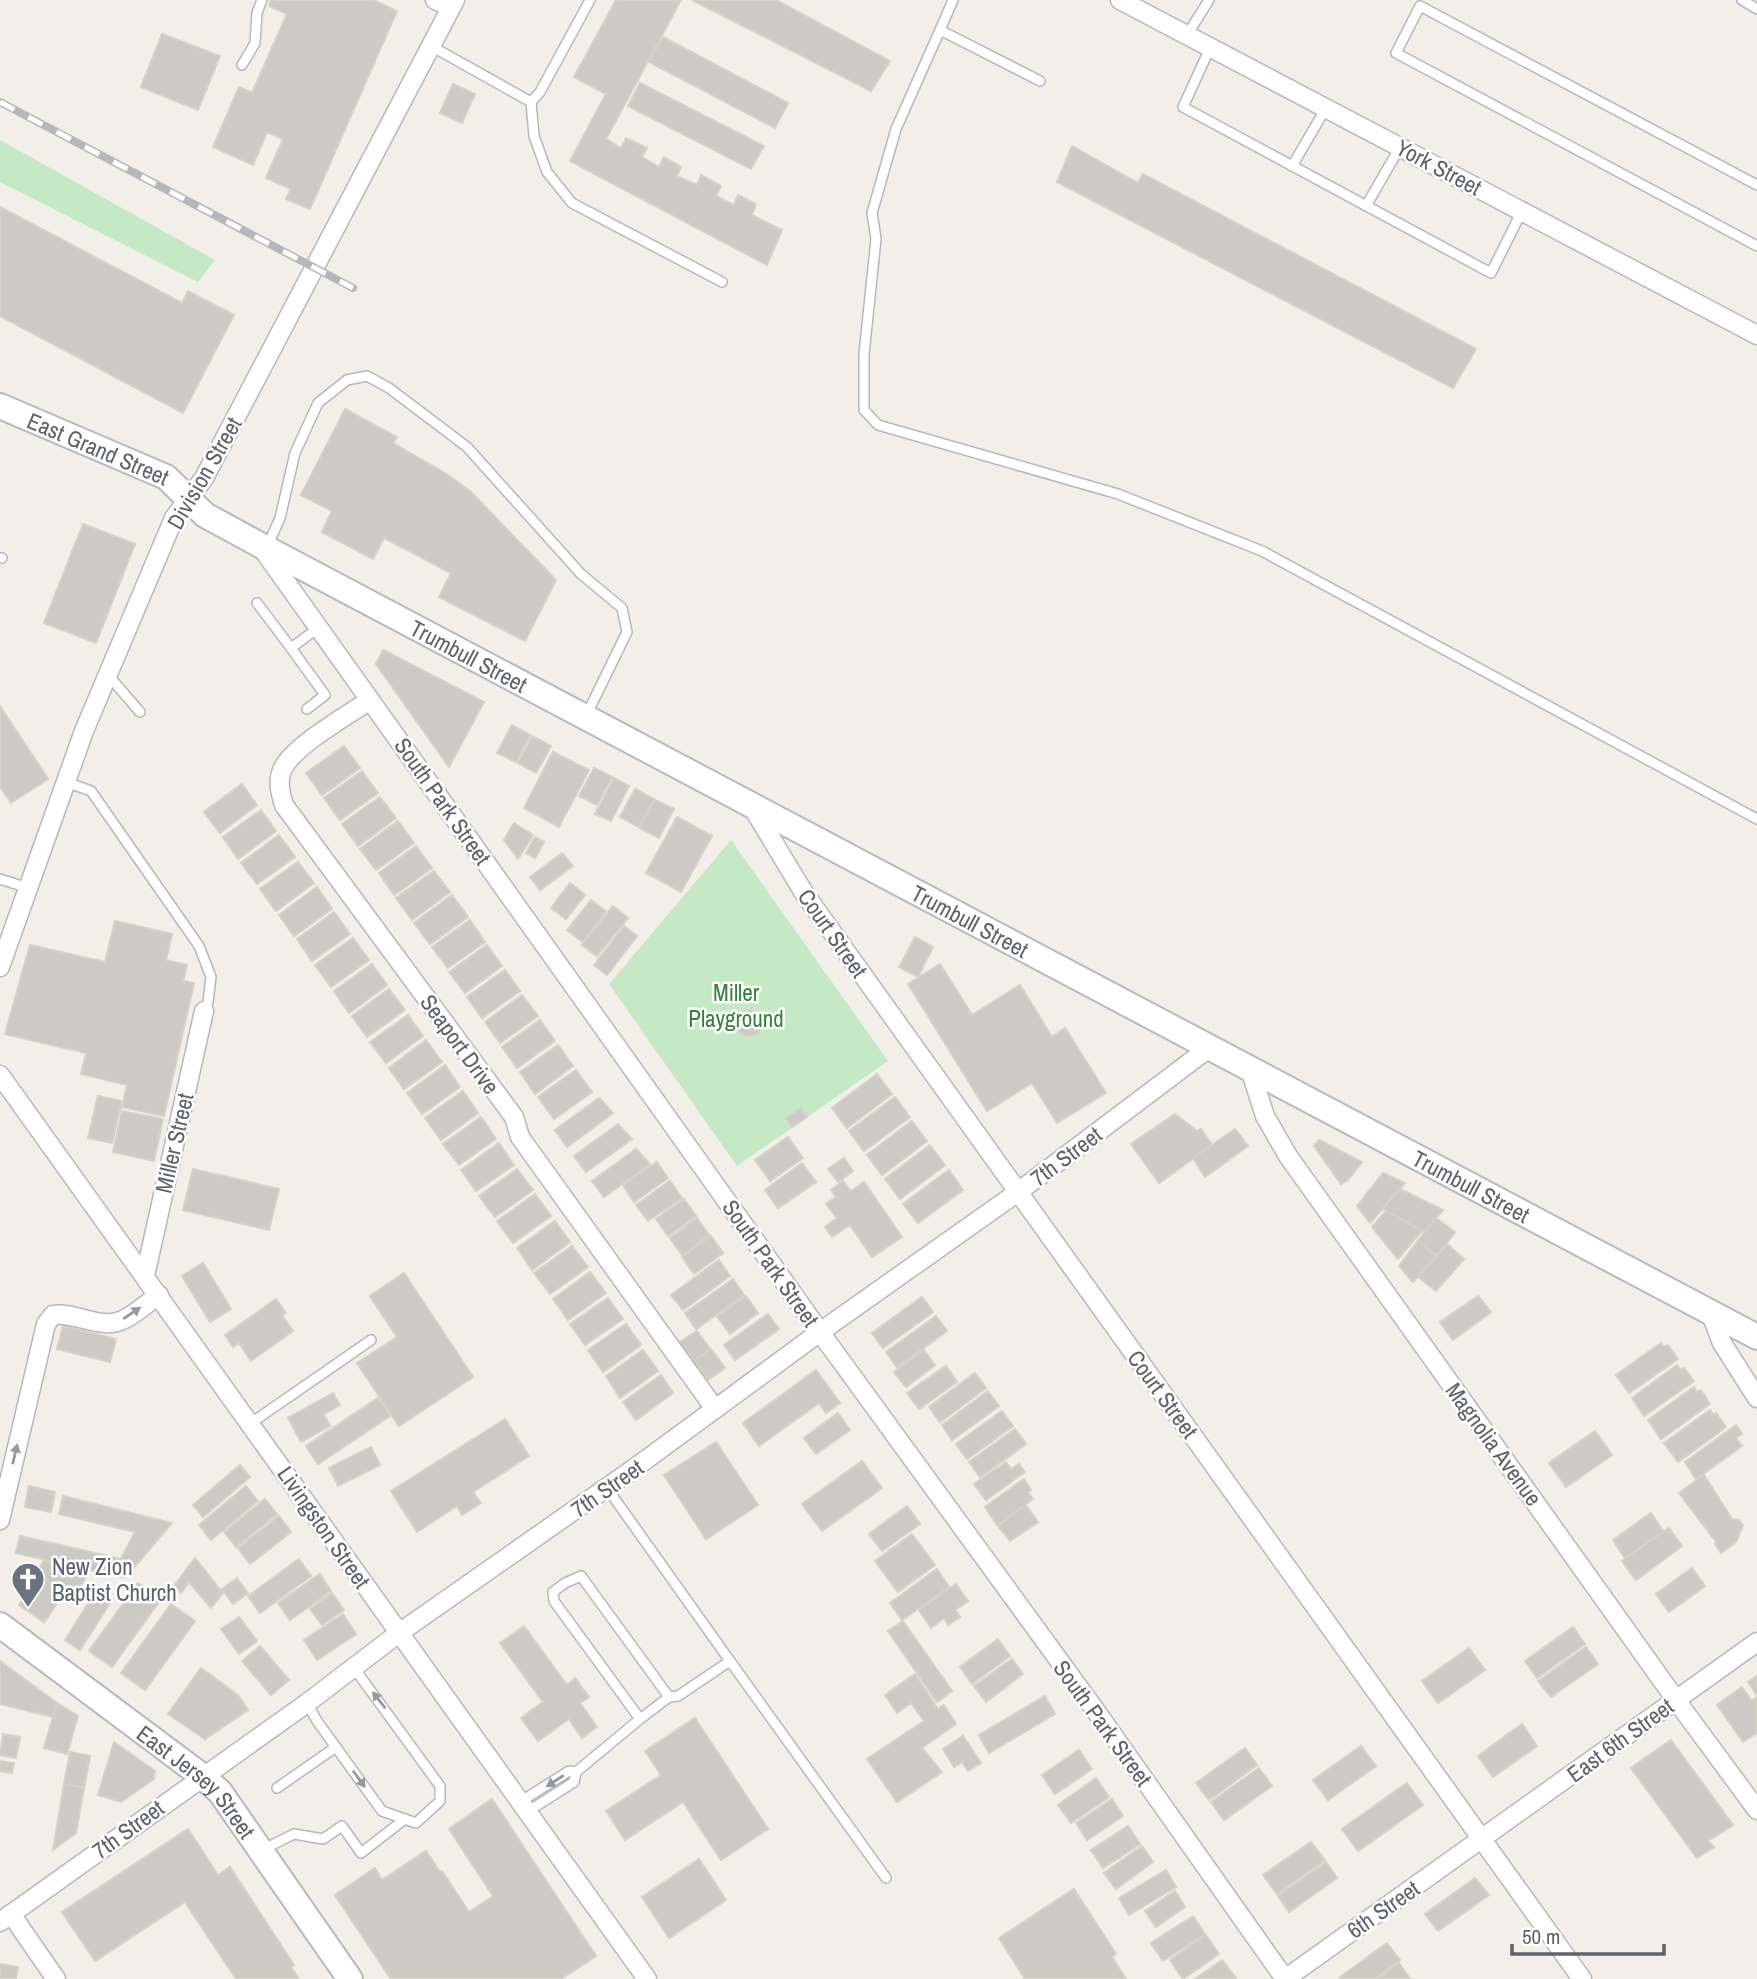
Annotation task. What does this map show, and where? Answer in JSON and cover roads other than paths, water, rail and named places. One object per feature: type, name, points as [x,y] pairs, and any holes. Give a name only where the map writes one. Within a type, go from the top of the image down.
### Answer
[{"type":"street","name":"York Street","points":[[1120,0],[1757,335]]},
{"type":"street","name":"Division Street","points":[[0,967],[84,731],[174,519],[204,478],[431,46],[447,2]]},
{"type":"street","name":"East Grand Street","points":[[0,406],[166,477],[188,499]]},
{"type":"street","name":"Trumbull Street","points":[[188,499],[205,515],[263,547],[1757,1337]]},
{"type":"street","name":"South Park Street","points":[[263,547],[820,1332],[1098,1714],[1285,1979]]},
{"type":"street","name":"Seaport Drive","points":[[370,700],[293,754],[282,769],[279,788],[284,805],[514,1117],[520,1137],[715,1409]]},
{"type":"street","name":"Court Street","points":[[750,804],[804,893],[1582,1979]]},
{"type":"street","name":"Miller Street","points":[[145,1276],[204,1011]]},
{"type":"street","name":"7th Street","points":[[5,1918],[1017,1192],[1209,1048]]},
{"type":"street","name":"Magnolia Avenue","points":[[1250,1069],[1265,1116],[1288,1156],[1757,1810]]},
{"type":"street","name":"Livingston Street","points":[[0,1075],[647,1979]]},
{"type":"street","points":[[0,1520],[46,1324],[53,1315],[62,1314],[110,1324],[121,1321],[159,1294]]},
{"type":"street","points":[[1710,1311],[1722,1343],[1757,1398]]},
{"type":"street","name":"East Jersey Street","points":[[0,1625],[220,1792],[350,1979]]},
{"type":"street","name":"East 6th Street","points":[[1482,1839],[1757,1642]]},
{"type":"street","name":"6th Street","points":[[1285,1979],[1482,1839]]},
{"type":"street","points":[[5,1918],[56,1979]]},
{"type":"lane","points":[[242,65],[256,43],[257,13],[262,0]]},
{"type":"lane","points":[[590,0],[540,92],[531,102],[534,135],[547,172],[572,203],[722,282]]},
{"type":"lane","points":[[953,0],[896,129],[872,213],[876,239],[864,354],[864,410],[878,425],[1118,494],[1262,551],[1757,819]]},
{"type":"lane","points":[[1187,36],[1209,0]]},
{"type":"lane","points":[[1742,0],[1757,9]]},
{"type":"lane","points":[[1757,185],[1420,5],[1396,53],[1757,246]]},
{"type":"lane","points":[[940,30],[1040,81]]},
{"type":"lane","points":[[431,46],[531,102]]},
{"type":"lane","points":[[1210,48],[1183,107],[1490,273],[1522,211]]},
{"type":"lane","points":[[1292,166],[1326,108]]},
{"type":"lane","points":[[1366,206],[1400,147]]},
{"type":"lane","points":[[263,547],[280,518],[295,453],[318,403],[347,380],[367,376],[389,388],[467,447],[582,574],[622,608],[627,632],[586,717]]},
{"type":"lane","points":[[257,603],[325,695],[307,709]]},
{"type":"lane","points":[[291,648],[318,628]]},
{"type":"lane","points":[[108,676],[140,712]]},
{"type":"lane","points":[[66,782],[91,791],[199,946],[211,977],[208,1002],[204,1011]]},
{"type":"lane","points":[[0,879],[28,888]]},
{"type":"lane","points":[[251,1423],[371,1340]]},
{"type":"lane","points":[[607,1488],[886,1878]]},
{"type":"lane","points":[[640,1719],[554,1601],[553,1592],[582,1576],[669,1697]]},
{"type":"lane","points":[[524,1807],[574,1782],[576,1772],[640,1719],[669,1697],[678,1696],[730,1661]]},
{"type":"lane","points":[[307,1703],[382,1811],[416,1823],[440,1801],[440,1786],[355,1668]]},
{"type":"lane","points":[[277,1788],[335,1746]]},
{"type":"lane","points":[[261,1851],[294,1835],[323,1839],[342,1826],[361,1853],[405,1819]]},
{"type":"railway","points":[[0,102],[353,288]]},
{"type":"place","name":"New Zion Baptist Church","points":[[28,1609]]},
{"type":"park label","name":"Miller Playground","points":[[736,1005]]}]
